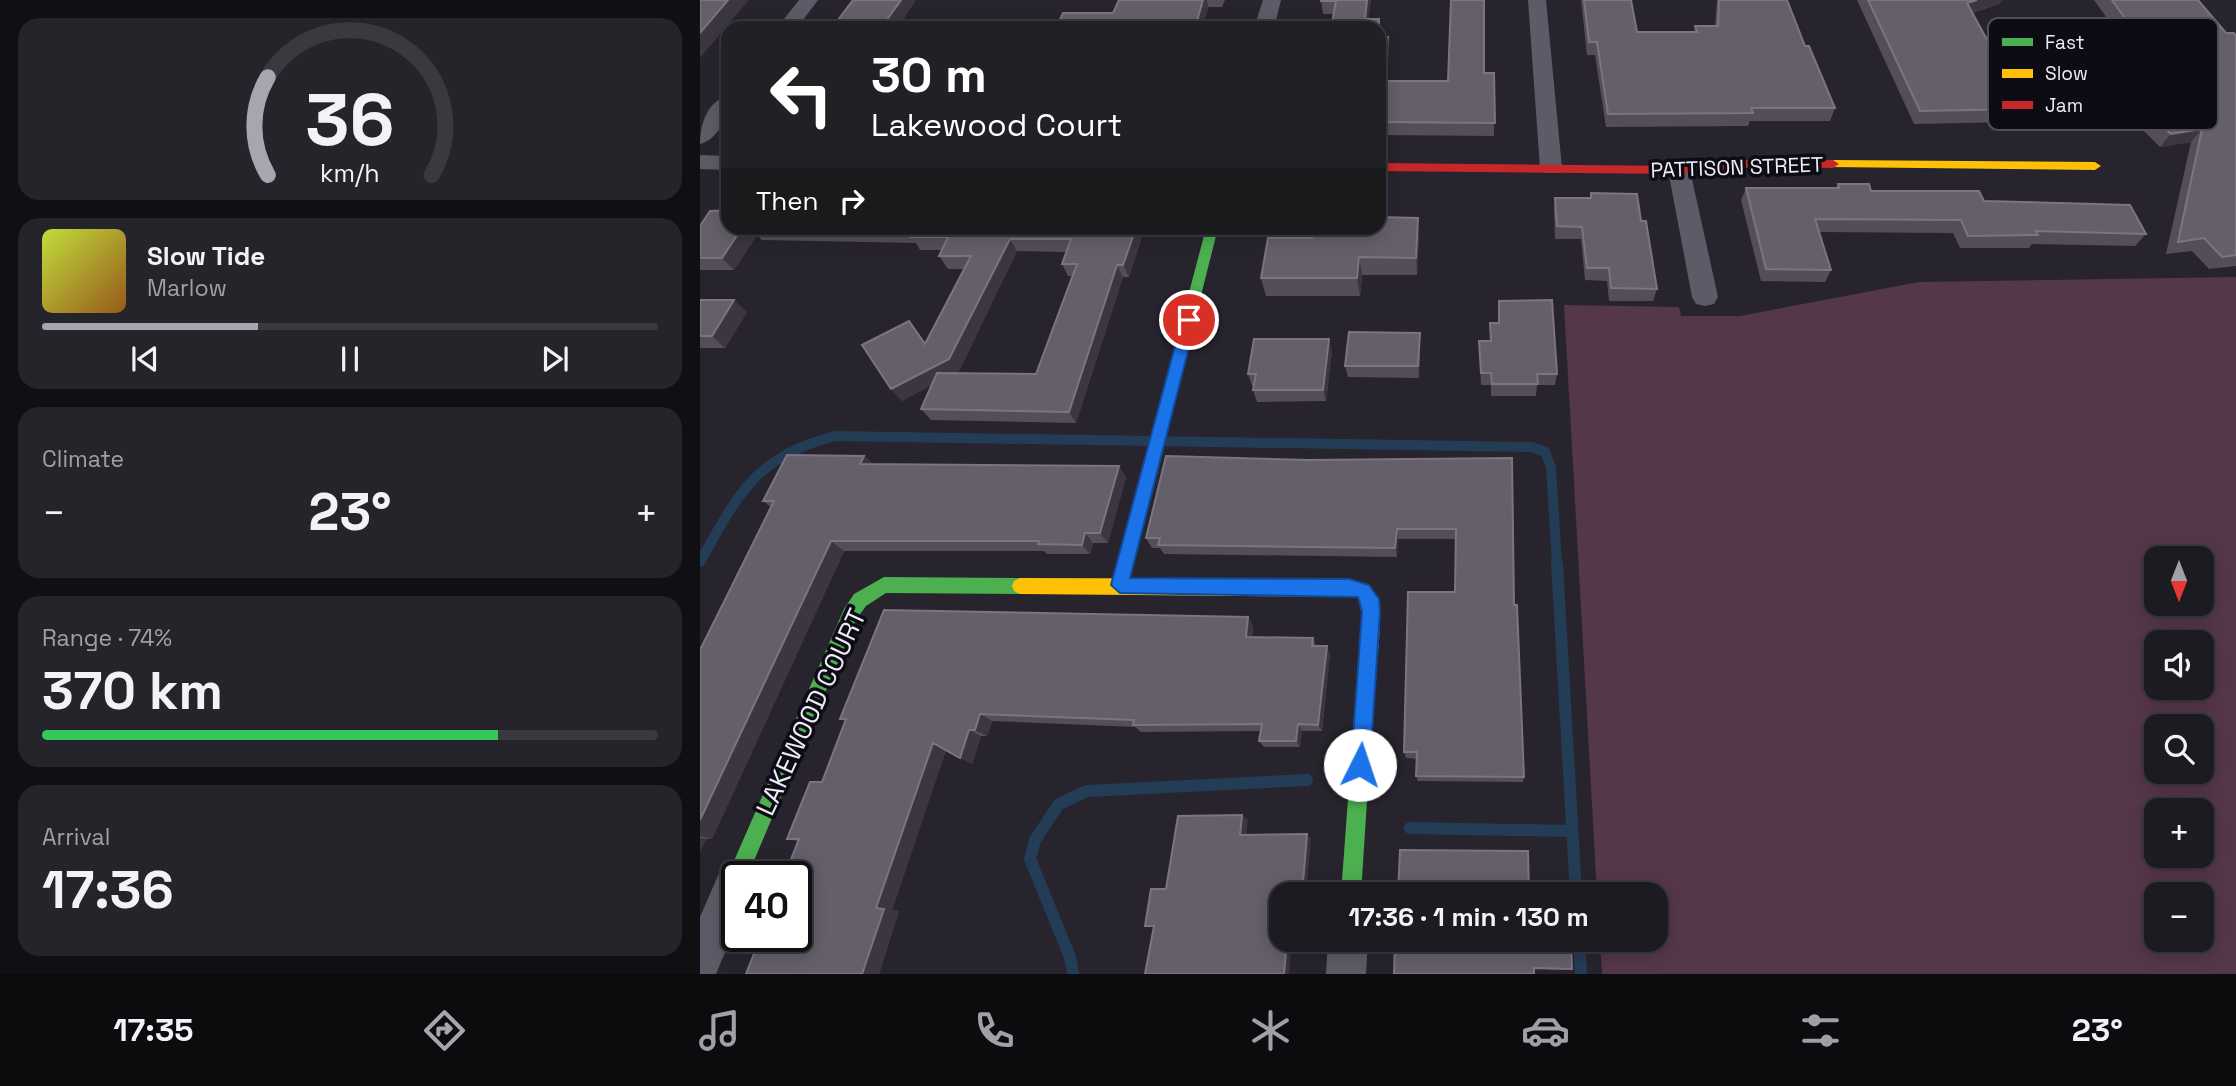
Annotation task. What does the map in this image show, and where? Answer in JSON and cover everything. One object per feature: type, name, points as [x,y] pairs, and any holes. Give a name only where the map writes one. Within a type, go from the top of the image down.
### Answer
[{"type":"street","points":[[792,21],[809,0]]},
{"type":"street","points":[[1267,21],[1272,0]]},
{"type":"street","points":[[1537,0],[1551,168]]},
{"type":"street","points":[[700,137],[721,111]]},
{"type":"street","points":[[700,162],[721,163]]},
{"type":"street","name":"PATTISON STREET","points":[[1386,167],[1679,170],[1757,163],[2095,166]]},
{"type":"street","points":[[1679,170],[1705,297]]},
{"type":"street","points":[[1120,585],[1210,235]]},
{"type":"street","name":"LAKEWOOD COURT","points":[[744,861],[850,615],[872,591],[900,583],[1349,587],[1363,590],[1370,599],[1371,611],[1352,882]]},
{"type":"street","name":"LAKEWOOD COURT","points":[[700,963],[721,914]]},
{"type":"street","points":[[1346,974],[1347,952]]},
{"type":"shaded area","points":[[2236,277],[2236,974],[1602,974],[1601,952],[1668,952],[1668,882],[1596,882],[1564,305],[1679,307],[1681,316],[1740,316],[1919,282]]},
{"type":"building","points":[[700,0],[728,0],[700,33]]},
{"type":"building","points":[[853,0],[901,0],[886,21],[837,21]]},
{"type":"building","points":[[1119,0],[1203,0],[1197,21],[1059,21],[1063,13],[1113,13]]},
{"type":"building","points":[[1367,0],[1365,19],[1379,21],[1332,21],[1336,1],[1321,1]]},
{"type":"building","points":[[1451,0],[1484,0],[1484,73],[1494,73],[1495,123],[1386,122],[1386,81],[1448,81]]},
{"type":"building","points":[[1584,0],[1631,0],[1637,32],[1697,32],[1695,26],[1718,26],[1719,0],[1787,0],[1805,46],[1809,46],[1835,108],[1751,108],[1753,113],[1608,114],[1597,42],[1589,42]]},
{"type":"building","points":[[1868,0],[1977,0],[1967,3],[1988,42],[1988,110],[1920,111]]},
{"type":"building","points":[[2112,0],[2198,0],[2213,18],[2125,18]]},
{"type":"building","points":[[2218,24],[2226,33],[2234,33],[2236,36],[2236,255],[2222,257],[2204,238],[2178,242],[2202,130],[2218,130]]},
{"type":"building","points":[[2167,130],[2196,130],[2171,134]]},
{"type":"building","points":[[1838,184],[1869,184],[1871,191],[1979,191],[1984,201],[2130,205],[2146,234],[2036,231],[2038,235],[1968,236],[1961,220],[1815,219],[1831,270],[1766,269],[1746,188],[1839,188]]},
{"type":"building","points":[[1591,193],[1637,194],[1641,221],[1646,221],[1657,289],[1611,288],[1609,268],[1587,268],[1582,227],[1557,226],[1555,198],[1591,198]]},
{"type":"building","points":[[721,210],[721,235],[737,235],[722,258],[700,258],[700,226],[710,211]]},
{"type":"building","points":[[1386,217],[1418,218],[1416,258],[1359,257],[1357,278],[1261,278],[1268,238],[1312,238],[1313,235],[1386,235]]},
{"type":"building","points":[[1134,235],[1123,265],[1117,265],[1069,412],[921,409],[937,373],[1036,374],[1077,264],[1062,264],[1071,239],[1010,239],[949,359],[891,389],[862,345],[909,321],[925,344],[971,256],[939,256],[948,237],[911,237]]},
{"type":"building","points":[[700,300],[734,300],[712,336],[700,336]]},
{"type":"building","points":[[1552,300],[1557,374],[1537,374],[1538,384],[1492,384],[1491,373],[1481,373],[1479,341],[1491,341],[1490,323],[1499,323],[1499,301]]},
{"type":"building","points":[[1349,332],[1420,333],[1418,366],[1345,366]]},
{"type":"building","points":[[1254,339],[1329,339],[1323,390],[1253,390],[1256,374],[1248,374]]},
{"type":"building","points":[[787,455],[864,456],[860,464],[1119,466],[1100,533],[1085,533],[1082,545],[1038,544],[1039,541],[831,541],[700,820],[700,650],[774,501],[763,501]]},
{"type":"building","points":[[1166,456],[1309,460],[1512,458],[1514,605],[1517,605],[1524,777],[1416,776],[1417,752],[1404,752],[1408,592],[1455,592],[1456,529],[1397,529],[1395,548],[1158,545],[1160,538],[1146,538]]},
{"type":"building","points":[[884,610],[1248,617],[1246,637],[1313,638],[1312,646],[1327,646],[1318,725],[1298,724],[1296,741],[1259,741],[1262,724],[1133,725],[1134,720],[980,714],[975,730],[969,730],[960,758],[933,743],[876,908],[884,909],[862,974],[746,974],[755,952],[812,952],[812,861],[790,861],[799,839],[787,839],[810,782],[822,782],[846,719],[840,719]]},
{"type":"building","points":[[1242,815],[1240,835],[1307,834],[1303,882],[1269,882],[1269,952],[1286,952],[1284,974],[1145,974],[1154,926],[1145,926],[1151,889],[1166,889],[1178,816]]},
{"type":"building","points":[[1400,850],[1528,851],[1529,882],[1399,882]]},
{"type":"building","points":[[1395,952],[1571,952],[1572,969],[1534,968],[1534,974],[1394,974]]},
{"type":"waterway","points":[[700,562],[738,498],[752,481],[786,455],[835,436],[1532,447],[1545,452],[1551,467],[1557,565]]},
{"type":"waterway","points":[[1557,564],[1575,882]]},
{"type":"waterway","points":[[1073,974],[1070,957],[1030,859],[1035,840],[1059,804],[1087,791],[1307,780]]},
{"type":"waterway","points":[[1410,828],[1572,831]]},
{"type":"waterway","points":[[1580,952],[1581,974]]},
{"type":"traffic: fast","points":[[1120,585],[1210,235]]},
{"type":"traffic: fast","points":[[744,861],[850,615],[860,600],[884,585],[1020,586]]},
{"type":"traffic: fast","points":[[1352,882],[1366,677]]},
{"type":"traffic: slow","points":[[1833,164],[2095,166]]},
{"type":"traffic: slow","points":[[1020,586],[1349,587],[1363,590],[1368,599],[1372,620],[1366,677]]},
{"type":"traffic: jam","points":[[1386,167],[1679,170],[1757,163],[1833,164]]},
{"type":"route","points":[[1189,320],[1120,585],[1349,587],[1363,590],[1370,599],[1371,611],[1360,765]]}]
